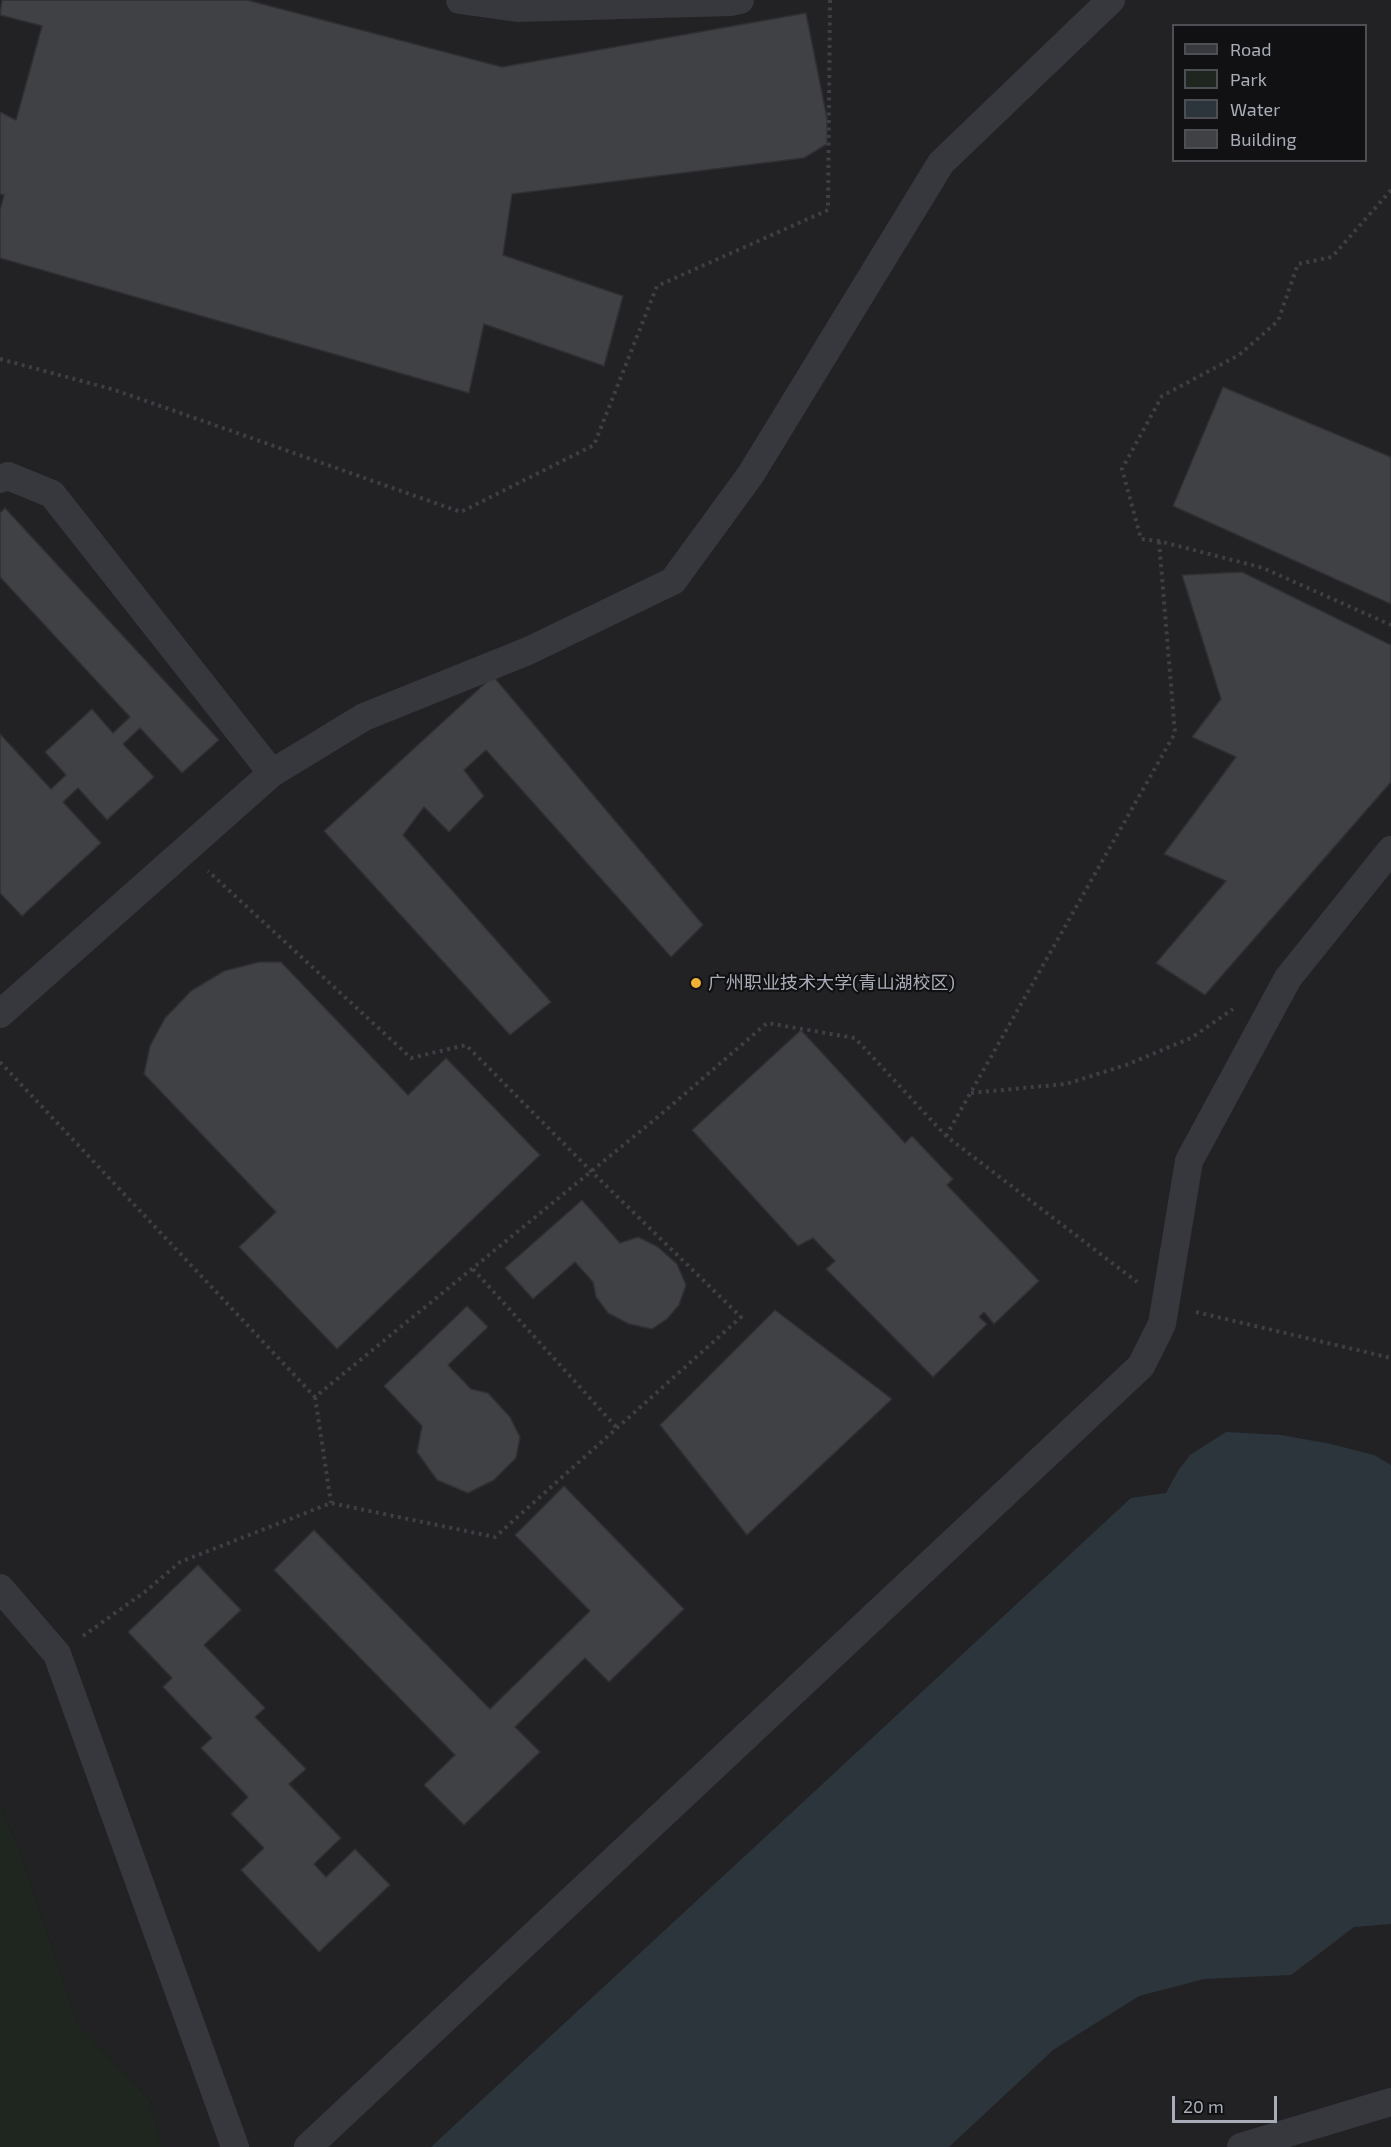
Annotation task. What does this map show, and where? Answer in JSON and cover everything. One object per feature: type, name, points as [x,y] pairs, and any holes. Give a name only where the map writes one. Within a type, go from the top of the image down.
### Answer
[{"type":"street","points":[[460,0],[517,8],[718,3],[740,0]]},
{"type":"street","points":[[0,1014],[272,773],[364,717],[528,651],[673,581],[751,474],[941,163],[1111,0]]},
{"type":"street","points":[[0,479],[8,476],[52,494],[272,773]]},
{"type":"street","points":[[308,2147],[1142,1366],[1162,1324],[1189,1161],[1288,978],[1391,850]]},
{"type":"street","points":[[0,1588],[57,1654],[235,2147]]},
{"type":"street","points":[[1241,2147],[1391,2103]]},
{"type":"path","points":[[0,360],[115,390],[461,512],[594,446],[657,286],[828,210],[830,0]]},
{"type":"path","points":[[1391,190],[1332,257],[1298,264],[1278,321],[1239,355],[1162,396],[1122,469],[1141,539],[1159,541],[1263,568],[1391,626]]},
{"type":"path","points":[[946,1136],[1175,733],[1159,541]]},
{"type":"path","points":[[57,1654],[146,1591],[180,1562],[331,1503],[495,1537],[741,1317],[466,1045],[411,1058],[186,850]]},
{"type":"path","points":[[970,1093],[1066,1084],[1126,1065],[1191,1038],[1243,1002],[1275,1003]]},
{"type":"path","points":[[315,1397],[592,1172],[767,1023],[855,1038],[946,1136],[1165,1304],[1391,1358]]},
{"type":"path","points":[[0,1062],[315,1397],[331,1503]]},
{"type":"path","points":[[472,1269],[617,1428]]},
{"type":"shaded area","name":"广州职业技术大学(青山湖校区)","points":[[0,0],[1391,0],[1391,2147],[162,2147],[150,2101],[78,2024],[18,1847],[0,1805]]},
{"type":"green space","points":[[0,1805],[18,1847],[78,2024],[150,2101],[162,2147],[0,2147]]},
{"type":"water","points":[[1226,1432],[1281,1435],[1331,1444],[1374,1455],[1391,1465],[1391,1924],[1354,1927],[1291,1975],[1204,1979],[1139,1996],[1053,2050],[949,2147],[431,2147],[1131,1498],[1166,1493],[1190,1455]]},
{"type":"building","points":[[2,0],[247,0],[502,67],[806,13],[827,118],[827,144],[804,158],[512,194],[503,255],[623,296],[604,366],[484,324],[469,393],[0,258],[0,210],[4,195],[0,194],[0,112],[16,120],[42,26],[0,15]]},
{"type":"building","points":[[1223,387],[1391,457],[1391,604],[1173,506]]},
{"type":"building","points":[[5,508],[219,740],[182,773],[140,728],[123,744],[154,777],[107,820],[78,788],[63,802],[101,843],[22,916],[0,893],[0,734],[51,789],[66,775],[45,752],[92,709],[113,733],[130,717],[0,577],[0,513]]},
{"type":"building","points":[[1242,572],[1391,645],[1391,782],[1205,995],[1156,963],[1226,881],[1164,854],[1236,757],[1192,737],[1221,699],[1182,575]]},
{"type":"building","points":[[493,676],[703,925],[671,957],[486,750],[464,770],[484,796],[449,832],[424,807],[403,835],[551,1002],[510,1035],[324,831]]},
{"type":"building","points":[[259,962],[281,962],[408,1095],[446,1058],[540,1155],[337,1349],[239,1247],[276,1212],[144,1074],[150,1046],[165,1018],[191,991],[224,971]]},
{"type":"building","points":[[801,1030],[905,1143],[912,1136],[953,1179],[947,1185],[1039,1281],[994,1324],[984,1312],[979,1317],[987,1324],[933,1377],[826,1269],[835,1261],[813,1238],[798,1246],[692,1130]]},
{"type":"building","points":[[582,1200],[620,1243],[638,1237],[658,1247],[677,1264],[686,1285],[679,1305],[667,1319],[652,1329],[629,1324],[608,1313],[596,1297],[593,1282],[575,1262],[533,1299],[505,1268]]},
{"type":"building","points":[[467,1306],[488,1327],[448,1365],[471,1389],[488,1393],[510,1417],[520,1437],[516,1458],[494,1480],[468,1493],[437,1480],[417,1452],[422,1426],[384,1386]]},
{"type":"building","points":[[775,1310],[892,1399],[747,1535],[660,1425]]},
{"type":"building","points":[[564,1486],[684,1609],[609,1682],[585,1658],[515,1727],[540,1752],[464,1825],[424,1785],[455,1755],[274,1570],[314,1530],[490,1709],[590,1611],[515,1535]]},
{"type":"building","points":[[198,1565],[241,1610],[204,1645],[265,1708],[255,1717],[306,1769],[289,1784],[341,1838],[314,1864],[326,1877],[355,1849],[390,1885],[319,1952],[241,1870],[264,1848],[231,1814],[248,1797],[201,1748],[212,1738],[163,1687],[172,1678],[128,1632]]},
{"type":"place","name":"广州职业技术大学(青山湖校区)","points":[[696,983]]}]
